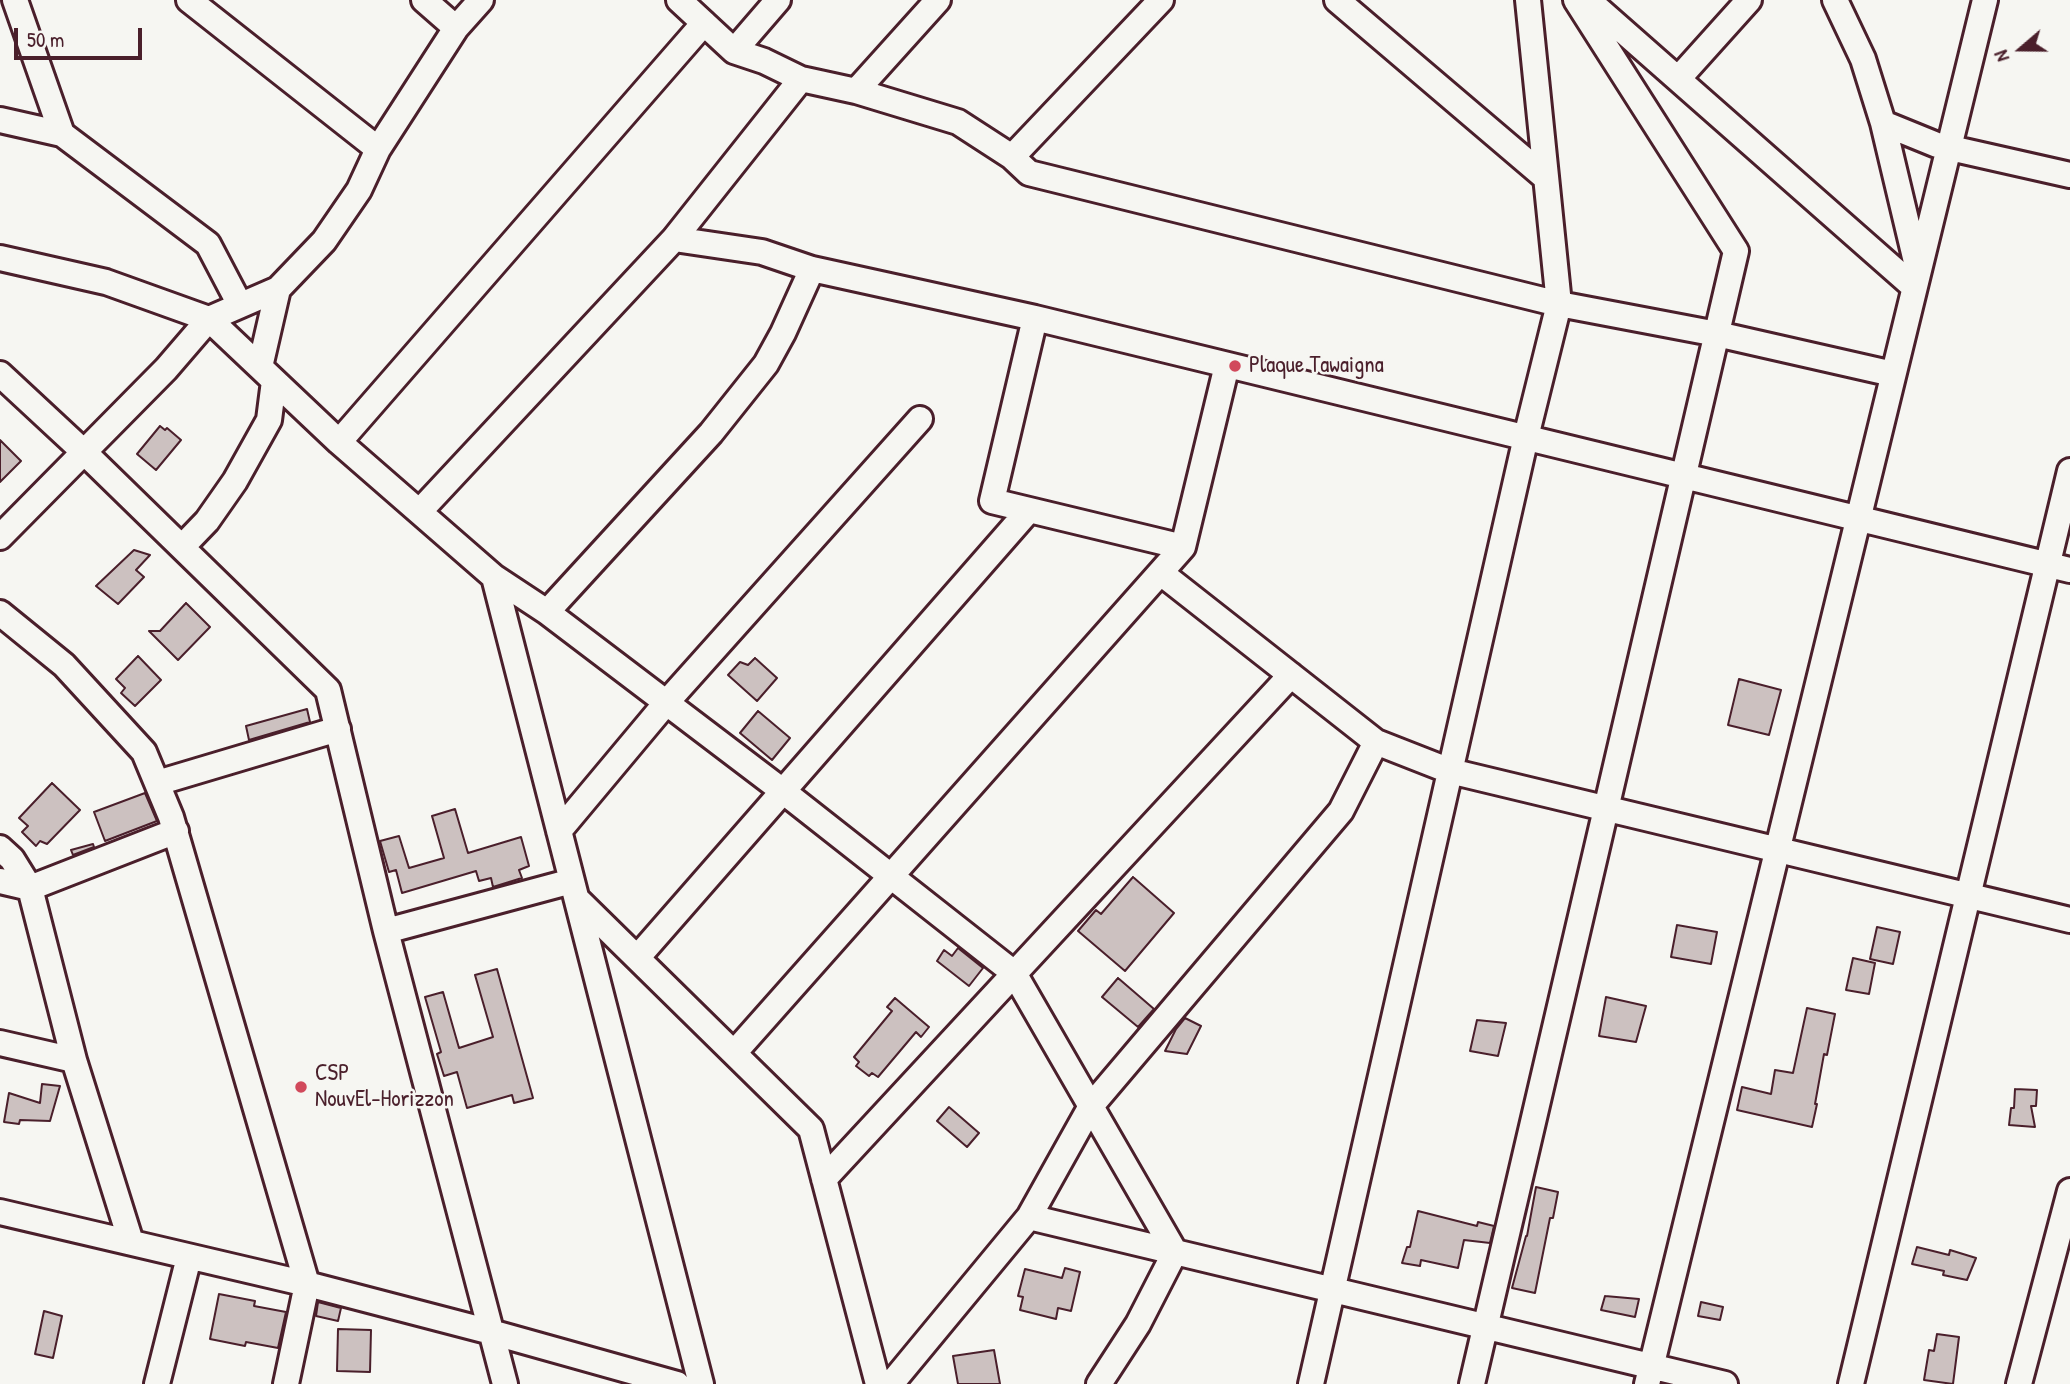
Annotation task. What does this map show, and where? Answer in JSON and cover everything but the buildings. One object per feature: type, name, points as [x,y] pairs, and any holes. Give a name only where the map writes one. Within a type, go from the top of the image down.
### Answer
[{"type":"street","points":[[14,0],[62,134]]},
{"type":"street","points":[[189,0],[378,149]]},
{"type":"street","points":[[424,0],[456,28]]},
{"type":"street","points":[[0,537],[166,369],[209,319],[278,289],[324,241],[359,190],[378,149],[456,28],[481,0]]},
{"type":"street","points":[[679,0],[734,51],[764,61],[801,79],[856,91],[958,122],[1012,158],[1029,173],[1559,304],[1717,334],[1893,374]]},
{"type":"street","points":[[734,51],[779,0]]},
{"type":"street","points":[[856,91],[938,0]]},
{"type":"street","points":[[1012,158],[1161,0]]},
{"type":"street","points":[[1337,0],[1546,178]]},
{"type":"street","points":[[1311,1384],[1526,438],[1559,304],[1528,0]]},
{"type":"street","points":[[1472,1384],[1736,251],[1576,0]]},
{"type":"street","points":[[1588,0],[1916,279]]},
{"type":"street","points":[[1678,79],[1749,0]]},
{"type":"street","points":[[1835,0],[1863,59],[1883,123],[1916,279]]},
{"type":"street","points":[[1650,1375],[1984,0]]},
{"type":"street","points":[[339,442],[704,23]]},
{"type":"street","points":[[420,511],[674,239],[801,79]]},
{"type":"street","points":[[0,120],[62,134],[208,244],[240,305]]},
{"type":"street","points":[[1883,123],[1937,145],[2070,175]]},
{"type":"street","points":[[674,239],[762,252],[812,269],[1035,318],[2059,567]]},
{"type":"street","points":[[0,258],[106,282],[209,319],[339,442],[494,577],[547,612],[784,792],[1014,973],[1175,1252]]},
{"type":"street","points":[[547,612],[711,433],[766,364],[812,269]]},
{"type":"street","points":[[182,548],[207,521],[235,481],[269,420],[267,374],[278,289]]},
{"type":"street","points":[[1035,318],[992,501],[1183,547]]},
{"type":"street","points":[[734,1053],[1183,547],[1227,365]]},
{"type":"street","points":[[0,374],[328,690],[386,932],[505,1384]]},
{"type":"street","points":[[559,831],[666,703],[920,419]]},
{"type":"street","points":[[1851,1384],[1968,896],[2059,567],[2070,471]]},
{"type":"street","points":[[637,958],[1029,510]]},
{"type":"street","points":[[1161,573],[1376,742],[1450,771],[2070,920]]},
{"type":"street","points":[[494,577],[701,1384]]},
{"type":"street","points":[[0,613],[64,665],[144,752],[176,831],[307,1284],[286,1384]]},
{"type":"street","points":[[824,1179],[1291,675]]},
{"type":"street","points":[[157,783],[338,729]]},
{"type":"street","points":[[891,1384],[1029,1217],[1091,1106],[1341,811],[1376,742]]},
{"type":"street","points":[[0,881],[30,888],[176,831]]},
{"type":"street","points":[[0,848],[12,859],[30,888],[74,1060],[131,1242]]},
{"type":"street","points":[[386,932],[574,890]]},
{"type":"street","points":[[574,890],[637,958],[811,1129],[878,1384]]},
{"type":"street","points":[[0,1043],[74,1060]]},
{"type":"street","points":[[2019,1384],[2070,1191]]},
{"type":"street","points":[[0,1212],[307,1284],[677,1384]]},
{"type":"street","points":[[1029,1217],[1485,1326],[1650,1375],[1725,1384]]},
{"type":"street","points":[[1099,1384],[1138,1324],[1175,1252]]},
{"type":"street","points":[[157,1384],[189,1257]]},
{"type":"place","name":"Plaque Tawaigna","points":[[1235,366]]},
{"type":"place","name":"CSP NouvEl-Horizzon","points":[[301,1087]]}]
